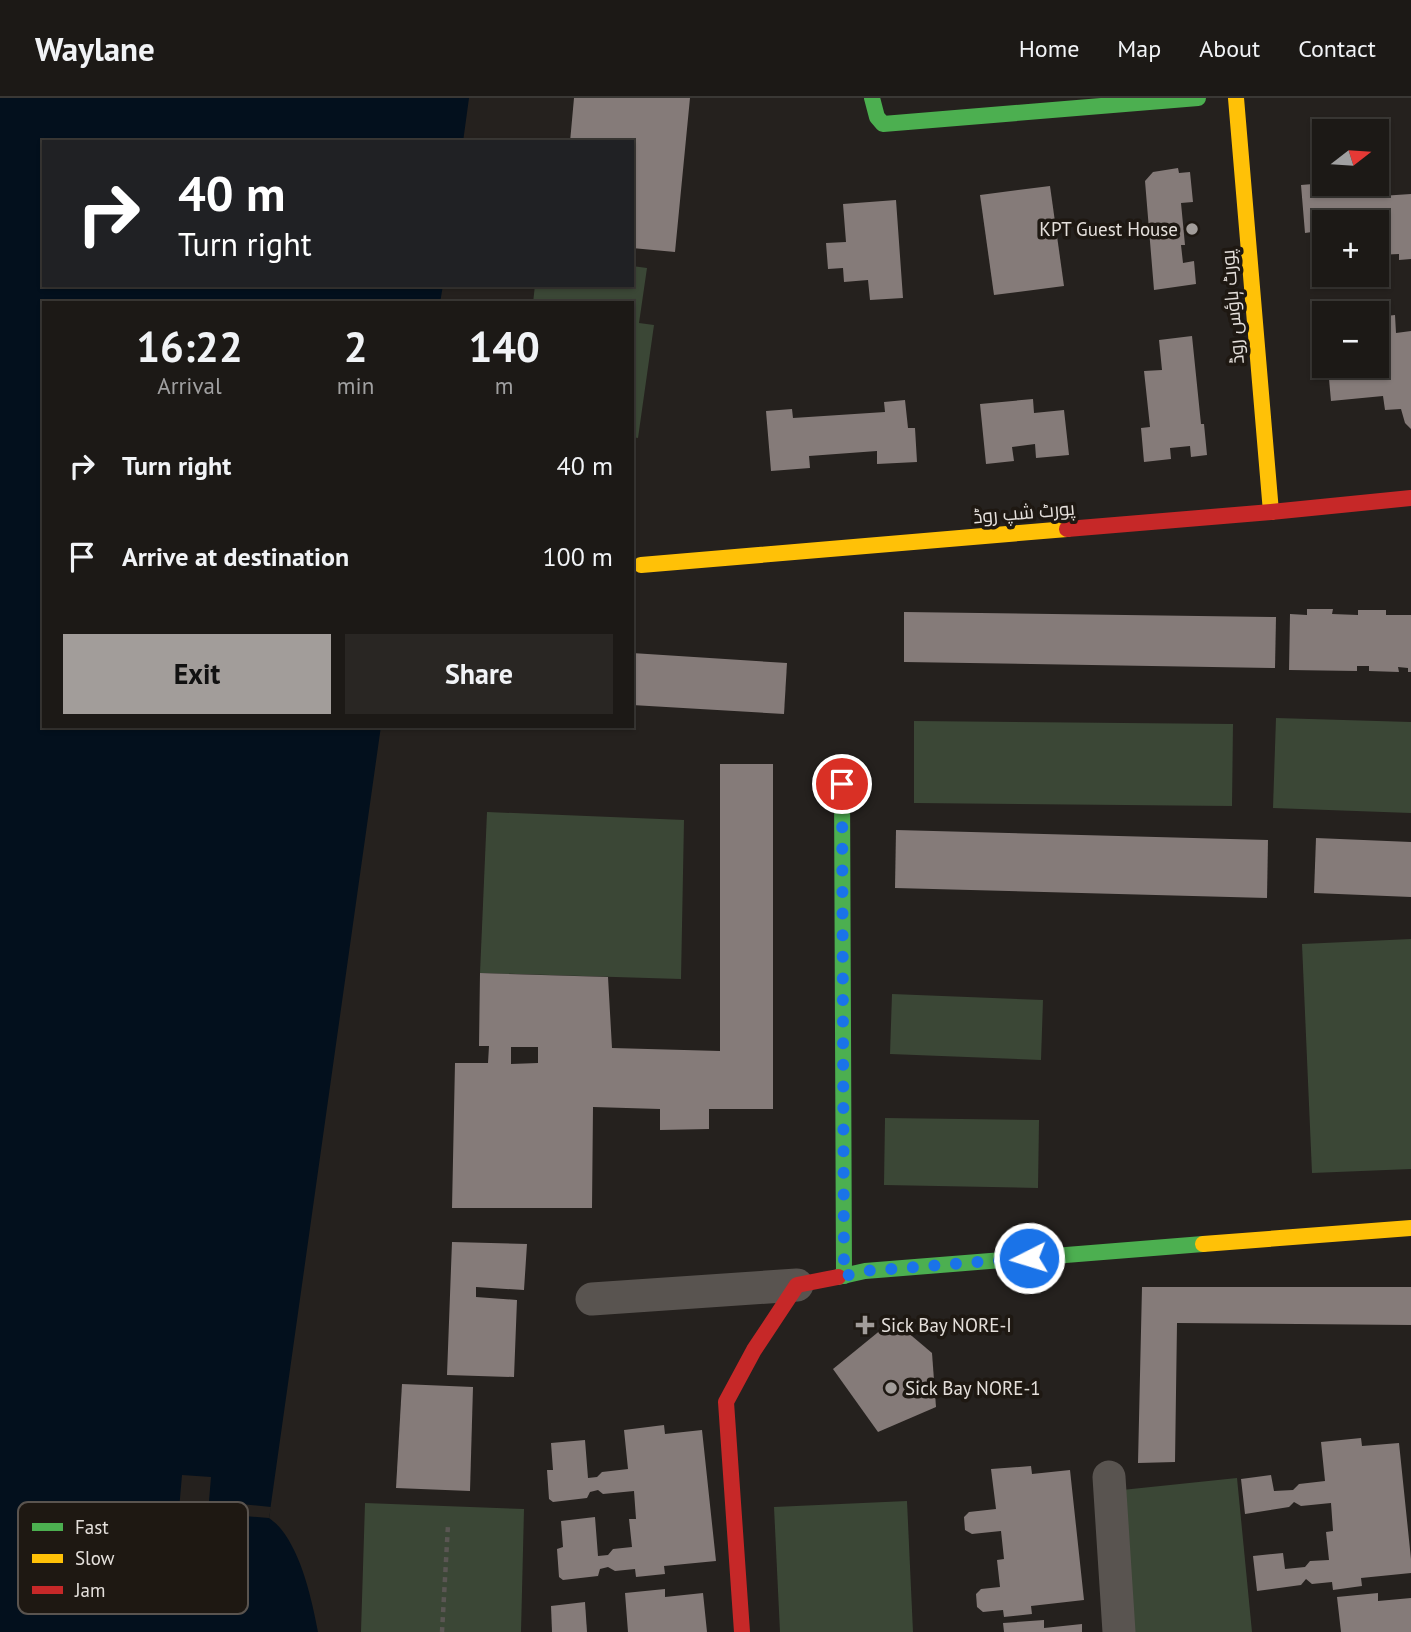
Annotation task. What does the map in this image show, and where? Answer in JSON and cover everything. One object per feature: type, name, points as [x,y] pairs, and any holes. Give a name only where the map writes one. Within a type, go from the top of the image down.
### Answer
[{"type":"street","points":[[872,98],[877,117],[883,124],[1198,98]]},
{"type":"street","name":"پورٹ ہاؤس روڈ","points":[[1236,98],[1271,512]]},
{"type":"street","name":"پورٹ شپ روڈ","points":[[641,565],[1411,498]]},
{"type":"street","points":[[842,784],[844,1276]]},
{"type":"street","points":[[592,1298],[797,1285],[879,1270],[1411,1228]]},
{"type":"street","points":[[742,1632],[726,1402],[754,1350],[797,1285]]},
{"type":"street","points":[[1109,1477],[1119,1632]]},
{"type":"path","points":[[442,1632],[448,1525]]},
{"type":"green space","points":[[634,266],[647,268],[639,323],[654,325],[638,438],[634,437],[634,301],[533,301],[535,287],[634,287]]},
{"type":"green space","points":[[1276,718],[1411,722],[1411,813],[1273,808]]},
{"type":"green space","points":[[914,721],[1233,724],[1232,806],[914,803]]},
{"type":"green space","points":[[487,812],[684,820],[681,979],[480,973]]},
{"type":"green space","points":[[1411,939],[1411,1169],[1312,1173],[1302,944]]},
{"type":"green space","points":[[892,994],[1043,1000],[1041,1060],[890,1054]]},
{"type":"green space","points":[[885,1118],[1039,1120],[1038,1188],[884,1185]]},
{"type":"green space","points":[[1237,1478],[1252,1632],[1133,1632],[1122,1490]]},
{"type":"green space","points":[[907,1501],[913,1632],[780,1632],[774,1507]]},
{"type":"green space","points":[[365,1503],[524,1509],[521,1632],[361,1632]]},
{"type":"water","points":[[0,98],[469,98],[463,140],[42,140],[42,287],[443,287],[440,301],[42,301],[42,728],[381,728],[269,1518],[281,1529],[295,1552],[309,1592],[318,1632],[0,1632]]},
{"type":"pier","points":[[182,1475],[211,1477],[209,1501],[219,1502],[180,1502]]},
{"type":"pier","points":[[248,1505],[271,1507],[269,1518],[248,1516]]},
{"type":"building","points":[[574,98],[690,98],[675,252],[634,248],[634,140],[570,140]]},
{"type":"building","points":[[1178,168],[1179,173],[1190,172],[1193,202],[1181,203],[1185,245],[1181,245],[1183,263],[1194,261],[1196,284],[1154,290],[1145,181],[1153,172]]},
{"type":"building","points":[[1312,184],[1312,196],[1351,198],[1411,194],[1411,259],[1399,260],[1399,254],[1389,254],[1389,210],[1312,210],[1312,232],[1305,233],[1301,185]]},
{"type":"building","points":[[1050,186],[1064,286],[994,295],[980,195]]},
{"type":"building","points":[[896,200],[903,298],[870,300],[868,280],[844,282],[843,268],[828,269],[826,243],[846,242],[843,204]]},
{"type":"building","points":[[1395,315],[1396,333],[1411,331],[1411,429],[1405,423],[1401,409],[1385,410],[1383,396],[1331,401],[1329,378],[1389,378],[1389,316]]},
{"type":"building","points":[[1192,336],[1207,455],[1191,457],[1190,446],[1170,448],[1171,459],[1144,462],[1141,428],[1150,427],[1144,371],[1162,370],[1159,340]]},
{"type":"building","points":[[1033,399],[1034,413],[1064,410],[1069,455],[1036,458],[1035,444],[1012,447],[1014,461],[986,464],[980,404]]},
{"type":"building","points":[[905,400],[908,428],[915,428],[917,462],[877,464],[877,451],[809,456],[810,468],[771,471],[766,411],[792,409],[793,418],[885,412],[884,402]]},
{"type":"building","points":[[1307,609],[1333,609],[1332,614],[1358,615],[1358,610],[1386,610],[1386,615],[1411,615],[1411,672],[1408,672],[1408,668],[1398,667],[1399,672],[1369,671],[1369,666],[1357,666],[1357,671],[1289,670],[1290,614],[1307,615]]},
{"type":"building","points":[[904,612],[1276,617],[1275,668],[904,662]]},
{"type":"building","points":[[634,653],[787,663],[784,714],[634,705]]},
{"type":"building","points":[[720,764],[773,764],[773,1109],[709,1109],[709,1129],[660,1130],[660,1109],[593,1107],[592,1208],[452,1208],[455,1063],[488,1063],[489,1046],[479,1046],[480,973],[608,977],[612,1048],[720,1051]],"holes":[[[511,1047],[538,1047],[538,1063],[511,1064]]]},
{"type":"building","points":[[896,830],[1268,840],[1267,898],[895,888]]},
{"type":"building","points":[[1316,838],[1411,842],[1411,897],[1314,893]]},
{"type":"building","points":[[452,1242],[527,1244],[524,1290],[476,1287],[476,1297],[517,1300],[514,1377],[447,1375]]},
{"type":"building","points":[[1142,1287],[1411,1287],[1411,1325],[1177,1323],[1175,1462],[1138,1463]]},
{"type":"building","name":"Sick Bay NORE-1","points":[[893,1320],[932,1353],[936,1407],[878,1432],[833,1369]]},
{"type":"building","points":[[402,1384],[473,1387],[470,1491],[396,1488]]},
{"type":"building","points":[[664,1425],[665,1434],[702,1430],[716,1561],[664,1566],[665,1574],[636,1577],[635,1569],[615,1571],[608,1567],[600,1569],[598,1576],[563,1580],[559,1577],[557,1549],[563,1547],[561,1521],[595,1517],[598,1556],[608,1555],[613,1549],[632,1547],[629,1519],[636,1519],[634,1491],[603,1494],[598,1490],[590,1492],[587,1498],[553,1502],[549,1499],[547,1470],[553,1470],[551,1443],[585,1440],[588,1478],[597,1477],[602,1472],[628,1469],[624,1430]]},
{"type":"building","points":[[1361,1438],[1362,1446],[1399,1443],[1411,1573],[1361,1578],[1362,1586],[1333,1590],[1332,1582],[1312,1584],[1306,1579],[1301,1585],[1257,1591],[1253,1556],[1283,1553],[1285,1569],[1305,1567],[1310,1561],[1329,1560],[1326,1532],[1333,1531],[1331,1503],[1301,1506],[1294,1502],[1289,1507],[1245,1514],[1241,1479],[1271,1475],[1274,1491],[1293,1490],[1299,1484],[1325,1481],[1321,1442]]},
{"type":"building","points":[[1031,1466],[1032,1474],[1070,1470],[1084,1600],[1031,1606],[1032,1614],[1004,1617],[1003,1610],[983,1612],[977,1607],[976,1594],[981,1589],[1000,1587],[997,1560],[1004,1559],[1001,1531],[972,1534],[965,1530],[964,1517],[969,1512],[996,1509],[991,1469]]},
{"type":"building","points":[[665,1589],[665,1597],[703,1593],[707,1632],[628,1632],[625,1593]]},
{"type":"building","points":[[1378,1593],[1378,1601],[1411,1598],[1411,1632],[1341,1632],[1337,1597]]},
{"type":"building","points":[[585,1602],[587,1632],[552,1632],[551,1606]]},
{"type":"building","points":[[1044,1620],[1044,1628],[1082,1624],[1082,1632],[1004,1632],[1003,1623]]},
{"type":"traffic: fast","points":[[872,98],[877,117],[883,124],[1198,98]]},
{"type":"traffic: fast","points":[[842,784],[844,1276]]},
{"type":"traffic: fast","points":[[838,1277],[865,1271],[1203,1244]]},
{"type":"traffic: slow","points":[[1236,98],[1271,512]]},
{"type":"traffic: slow","points":[[641,565],[1067,529]]},
{"type":"traffic: slow","points":[[1203,1244],[1411,1228]]},
{"type":"traffic: jam","points":[[1067,529],[1411,498]]},
{"type":"traffic: jam","points":[[742,1632],[726,1402],[754,1350],[797,1285],[838,1277]]},
{"type":"place","name":"KPT Guest House","points":[[1192,229]]},
{"type":"place","name":"Sick Bay NORE-I","points":[[865,1325]]},
{"type":"place","name":"Sick Bay NORE-1","points":[[891,1388]]},
{"type":"route","points":[[842,784],[844,1276],[865,1271],[1029,1258]]}]
